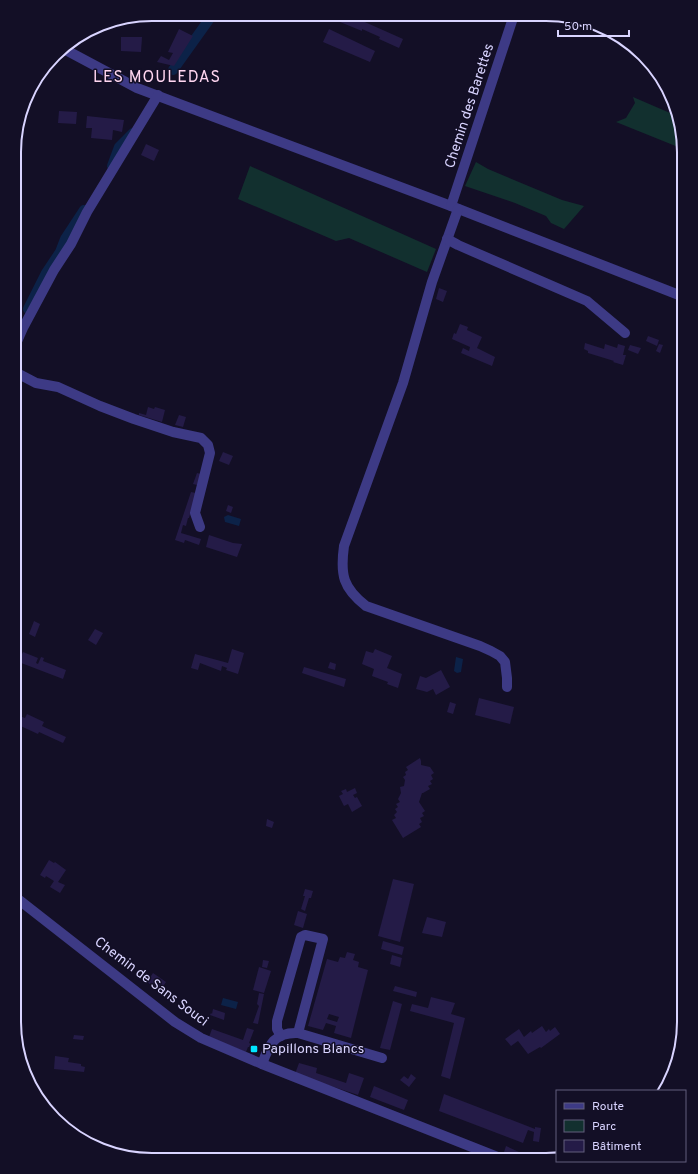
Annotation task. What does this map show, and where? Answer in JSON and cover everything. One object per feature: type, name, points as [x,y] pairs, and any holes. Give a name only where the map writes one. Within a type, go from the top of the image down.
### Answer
[{"type":"street","name":"Chemin des Barettes","points":[[507,687],[505,662],[500,656],[480,646],[366,606],[355,597],[345,582],[341,564],[344,546],[403,383],[432,282],[447,239],[454,208],[512,21]]},
{"type":"street","points":[[69,52],[137,88],[677,294]]},
{"type":"street","points":[[66,54],[74,55]]},
{"type":"street","points":[[21,332],[54,270],[71,244],[87,212],[158,96]]},
{"type":"street","points":[[447,239],[587,301],[625,333]]},
{"type":"street","points":[[21,375],[36,383],[58,387],[100,406],[134,419],[173,432],[201,438],[208,445],[210,453],[195,513],[200,527]]},
{"type":"street","name":"Chemin de Sans Souci","points":[[21,901],[175,1022],[201,1038],[262,1064],[487,1153]]},
{"type":"street","points":[[281,1036],[277,1029],[277,1021],[301,937],[305,934],[323,939],[298,1033]]},
{"type":"street","points":[[262,1064],[271,1042],[281,1036],[293,1032],[382,1058]]},
{"type":"green space","points":[[633,97],[671,113],[677,147],[616,122],[626,118],[635,103]]},
{"type":"green space","points":[[476,162],[488,169],[562,200],[584,206],[564,229],[551,223],[546,216],[515,203],[465,186]]},
{"type":"green space","points":[[250,166],[436,249],[427,272],[349,238],[336,241],[238,199]]},
{"type":"water","points":[[228,515],[241,519],[239,526],[225,522],[224,517]]},
{"type":"water","points":[[456,657],[463,659],[461,672],[457,673],[454,671]]},
{"type":"water","points":[[223,998],[238,1002],[236,1009],[221,1005]]},
{"type":"building","points":[[338,21],[362,21],[403,39],[399,48],[379,39],[380,37],[362,29],[362,31]]},
{"type":"building","points":[[179,29],[193,36],[174,66],[157,62],[161,56],[169,60],[173,53],[168,52]]},
{"type":"building","points":[[329,29],[375,51],[370,62],[323,42]]},
{"type":"building","points":[[121,37],[142,37],[141,52],[121,51]]},
{"type":"building","points":[[59,111],[77,112],[76,124],[58,123]]},
{"type":"building","points":[[87,116],[124,120],[122,132],[113,130],[112,140],[91,138],[92,128],[86,128]]},
{"type":"building","points":[[146,144],[159,150],[154,161],[141,155]]},
{"type":"building","points":[[439,288],[447,291],[443,302],[436,299]]},
{"type":"building","points":[[460,324],[468,327],[467,330],[482,337],[477,348],[495,357],[492,366],[461,353],[463,348],[469,351],[470,347],[452,339]]},
{"type":"building","points":[[648,336],[659,340],[657,346],[646,341]]},
{"type":"building","points":[[585,343],[604,349],[605,344],[617,348],[618,344],[625,346],[623,355],[626,355],[623,365],[588,353],[588,351],[584,349]]},
{"type":"building","points":[[659,344],[663,345],[660,353],[656,351]]},
{"type":"building","points":[[630,345],[641,348],[638,354],[628,350]]},
{"type":"building","points":[[148,407],[154,409],[155,407],[165,410],[162,422],[139,415],[139,413],[146,415]]},
{"type":"building","points":[[179,415],[186,417],[183,427],[175,425]]},
{"type":"building","points":[[223,452],[233,456],[229,465],[219,461]]},
{"type":"building","points":[[197,473],[201,474],[197,485],[193,484]]},
{"type":"building","points":[[191,492],[196,493],[186,526],[183,525],[181,533],[201,539],[199,545],[185,540],[184,543],[175,540]]},
{"type":"building","points":[[228,505],[233,507],[231,513],[226,511]]},
{"type":"building","points":[[209,535],[233,543],[242,544],[237,557],[206,547]]},
{"type":"building","points":[[34,621],[40,624],[35,637],[29,634]]},
{"type":"building","points":[[95,629],[103,633],[96,645],[88,640]]},
{"type":"building","points":[[232,649],[244,653],[238,674],[226,670],[227,668],[222,666],[221,671],[200,663],[198,670],[191,668],[195,654],[228,663]]},
{"type":"building","points":[[375,649],[392,656],[387,668],[402,674],[398,688],[387,684],[388,682],[372,676],[374,669],[362,664],[366,651],[373,653]]},
{"type":"building","points":[[23,652],[38,658],[36,663],[38,664],[41,657],[44,658],[43,661],[66,670],[63,679],[21,663]]},
{"type":"building","points":[[330,662],[336,664],[335,670],[328,668]]},
{"type":"building","points":[[304,667],[346,679],[344,687],[302,673]]},
{"type":"building","points":[[441,670],[450,687],[436,695],[433,689],[427,692],[416,689],[420,676],[426,678]]},
{"type":"building","points":[[479,698],[514,707],[510,724],[475,715]]},
{"type":"building","points":[[450,702],[456,704],[453,714],[447,712]]},
{"type":"building","points":[[27,714],[44,722],[42,726],[66,737],[63,743],[39,732],[38,734],[21,726],[21,717],[25,718]]},
{"type":"building","points":[[420,758],[421,765],[430,767],[434,773],[431,775],[433,779],[430,781],[432,784],[428,786],[430,789],[422,793],[419,802],[425,811],[422,813],[424,816],[420,818],[422,822],[419,824],[421,827],[403,838],[392,820],[396,818],[394,815],[397,812],[395,809],[398,807],[396,804],[400,802],[398,799],[401,793],[400,787],[404,786],[405,780],[403,777],[406,775],[405,772],[408,770],[406,767]]},
{"type":"building","points":[[355,788],[357,793],[353,795],[355,798],[357,797],[362,806],[352,812],[348,804],[344,806],[339,796],[343,794],[341,791],[346,789],[347,792]]},
{"type":"building","points":[[267,819],[274,822],[272,828],[266,826]]},
{"type":"building","points":[[49,860],[54,863],[55,862],[66,870],[58,882],[65,885],[60,893],[50,887],[54,881],[46,876],[45,878],[40,875]]},
{"type":"building","points":[[393,879],[414,884],[400,942],[378,936]]},
{"type":"building","points":[[305,889],[313,891],[305,911],[301,909],[305,896],[303,896]]},
{"type":"building","points":[[298,911],[307,914],[303,928],[294,925]]},
{"type":"building","points":[[427,917],[446,922],[442,937],[422,933]]},
{"type":"building","points":[[383,941],[404,947],[402,955],[381,949]]},
{"type":"building","points":[[347,952],[355,954],[353,960],[359,962],[358,967],[368,970],[351,1038],[334,1033],[336,1026],[326,1023],[323,1030],[308,1026],[327,959],[338,962],[340,957],[345,958]],"holes":[[[329,1014],[339,1017],[337,1022],[327,1019]]]},
{"type":"building","points":[[392,955],[402,958],[400,967],[390,964]]},
{"type":"building","points":[[263,960],[269,961],[267,968],[262,967]]},
{"type":"building","points":[[259,967],[271,971],[264,993],[253,990]]},
{"type":"building","points":[[153,973],[166,982],[160,991],[147,982]]},
{"type":"building","points":[[395,986],[417,992],[416,997],[393,991]]},
{"type":"building","points":[[259,993],[264,994],[258,1024],[253,1023],[259,1006],[257,1004]]},
{"type":"building","points":[[431,997],[455,1003],[451,1014],[465,1018],[450,1079],[441,1076],[454,1023],[410,1011],[412,1004],[428,1008]]},
{"type":"building","points":[[393,1001],[402,1004],[390,1050],[380,1048]]},
{"type":"building","points":[[213,1009],[225,1013],[224,1020],[210,1015],[211,1013],[212,1014]]},
{"type":"building","points":[[542,1026],[546,1032],[555,1027],[560,1034],[541,1048],[540,1047],[528,1054],[518,1041],[511,1046],[505,1039],[519,1029],[524,1037],[531,1031],[532,1033]]},
{"type":"building","points":[[247,1028],[254,1030],[249,1043],[251,1044],[250,1047],[248,1047],[246,1052],[209,1037],[212,1029],[243,1040]]},
{"type":"building","points":[[74,1035],[84,1036],[83,1040],[73,1039]]},
{"type":"building","points":[[55,1056],[69,1058],[68,1062],[81,1064],[81,1066],[85,1067],[84,1072],[54,1069]]},
{"type":"building","points":[[299,1063],[317,1068],[316,1073],[346,1083],[349,1073],[364,1078],[358,1095],[295,1074]]},
{"type":"building","points":[[411,1074],[416,1078],[409,1087],[400,1080],[404,1076],[408,1079]]},
{"type":"building","points":[[374,1086],[408,1100],[404,1110],[370,1097]]},
{"type":"building","points":[[444,1094],[535,1129],[535,1127],[541,1128],[539,1142],[533,1141],[534,1132],[528,1130],[523,1143],[439,1111]]},
{"type":"building","points":[[506,1146],[521,1153],[506,1153],[504,1152]]},
{"type":"waterway","points":[[173,70],[208,21]]},
{"type":"waterway","points":[[112,166],[119,147],[133,133]]},
{"type":"waterway","points":[[28,309],[46,273],[60,252],[65,239],[84,210]]},
{"type":"place","name":"Papillons Blancs","points":[[254,1049]]},
{"type":"district","name":"LES MOULEDAS","points":[[157,78]]}]
